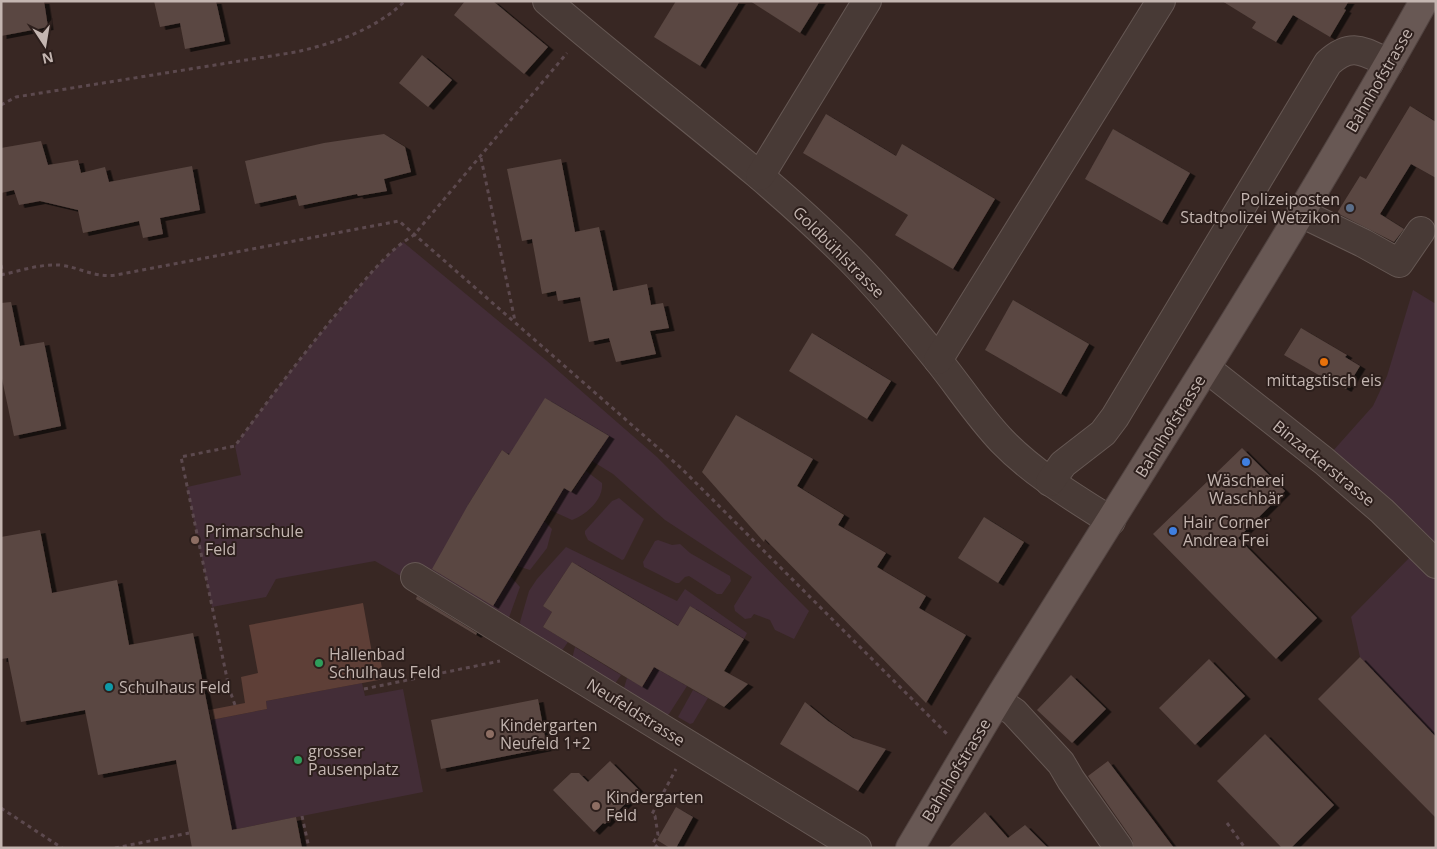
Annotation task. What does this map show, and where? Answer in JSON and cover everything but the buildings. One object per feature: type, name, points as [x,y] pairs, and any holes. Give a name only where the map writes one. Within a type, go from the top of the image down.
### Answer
[{"type":"main road","name":"Bahnhofstrasse","points":[[910,848],[998,701],[1267,271],[1424,1]]},
{"type":"street","name":"Goldbühlstrasse","points":[[547,1],[584,34],[760,176],[847,256],[938,360],[982,419],[1002,441],[1050,482],[1111,521]]},
{"type":"street","points":[[760,176],[867,1]]},
{"type":"street","points":[[938,360],[1161,1]]},
{"type":"street","points":[[1050,482],[1063,464],[1103,433],[1115,417],[1328,63],[1344,51],[1352,49],[1389,63]]},
{"type":"street","points":[[1301,213],[1399,263],[1421,231]]},
{"type":"street","name":"Binzackerstrasse","points":[[1206,368],[1324,460],[1382,511],[1436,564]]},
{"type":"street","name":"Neufeldstrasse","points":[[415,576],[857,848]]},
{"type":"street","points":[[998,701],[1014,712],[1061,763],[1119,848]]},
{"type":"path","points":[[1,105],[16,97],[316,48],[336,42],[363,30],[385,17],[405,1]]},
{"type":"path","points":[[235,705],[228,688],[181,458],[235,446],[273,394],[375,269],[387,255],[414,235],[584,34]]},
{"type":"path","points":[[481,157],[515,322]]},
{"type":"path","points":[[1,265],[2,275],[50,265],[70,267],[96,275],[116,275],[398,221],[681,468],[967,754]]},
{"type":"path","points":[[364,689],[541,653]]},
{"type":"path","points":[[658,848],[653,843],[658,835],[655,816],[652,814],[689,744]]},
{"type":"path","points":[[1,808],[62,848]]},
{"type":"path","points":[[302,816],[309,848]]},
{"type":"path","points":[[1227,824],[1245,848]]},
{"type":"path","points":[[115,848],[189,833]]},
{"type":"shaded area","points":[[403,242],[547,361],[657,457],[809,611],[794,639],[775,630],[770,620],[754,614],[751,618],[745,619],[735,611],[734,606],[752,577],[665,520],[613,474],[592,461],[609,436],[509,455],[502,450],[468,505],[496,600],[511,577],[520,587],[507,623],[411,582],[375,561],[276,579],[266,597],[212,607],[187,487],[241,475],[235,446],[331,320],[373,271]]},
{"type":"shaded area","points":[[1413,290],[1436,304],[1436,737],[1360,657],[1351,617],[1419,548],[1324,461],[1373,406],[1387,376]]},
{"type":"shaded area","points":[[586,471],[602,483],[600,495],[593,506],[572,520],[550,510],[564,488],[572,492]]},
{"type":"shaded area","points":[[619,498],[644,519],[622,560],[588,540],[585,534],[585,531],[612,501]]},
{"type":"shaded area","points":[[544,521],[552,529],[547,548],[530,570],[517,566]]},
{"type":"shaded area","points":[[658,540],[672,545],[680,544],[690,553],[730,576],[731,581],[722,594],[717,594],[689,576],[676,583],[644,567],[643,562],[655,541]]},
{"type":"shaded area","points":[[566,547],[677,601],[685,589],[747,633],[744,639],[690,606],[678,626],[572,562],[543,606],[552,612],[543,627],[568,642],[561,652],[521,628],[520,622],[529,591],[537,579]]},
{"type":"shaded area","name":"Hallenbad Schulhaus Feld","points":[[363,603],[372,653],[379,652],[384,679],[266,701],[267,709],[211,720],[209,710],[245,703],[241,677],[258,673],[249,625]]},
{"type":"shaded area","points":[[575,647],[621,675],[614,685],[572,659]]},
{"type":"shaded area","points":[[654,667],[687,686],[666,716],[623,691],[627,678],[642,686]]},
{"type":"shaded area","name":"grosser Pausenplatz","points":[[362,683],[365,696],[403,689],[423,792],[232,830],[211,720],[267,709],[266,701]]},
{"type":"shaded area","points":[[693,690],[708,698],[693,723],[690,724],[678,717]]},
{"type":"place","name":"Polizeiposten Stadtpolizei Wetzikon","points":[[1350,208]]},
{"type":"place","name":"mittagstisch eis","points":[[1324,362]]},
{"type":"place","name":"Wäscherei Waschbär","points":[[1246,462]]},
{"type":"place","name":"Hair Corner Andrea Frei","points":[[1173,531]]},
{"type":"place","name":"Primarschule Feld","points":[[195,540]]},
{"type":"place","name":"Hallenbad Schulhaus Feld","points":[[319,663]]},
{"type":"place","name":"Schulhaus Feld","points":[[109,687]]},
{"type":"place","name":"Kindergarten Neufeld 1+2","points":[[490,734]]},
{"type":"place","name":"grosser Pausenplatz","points":[[298,760]]},
{"type":"place","name":"Kindergarten Feld","points":[[596,806]]}]
